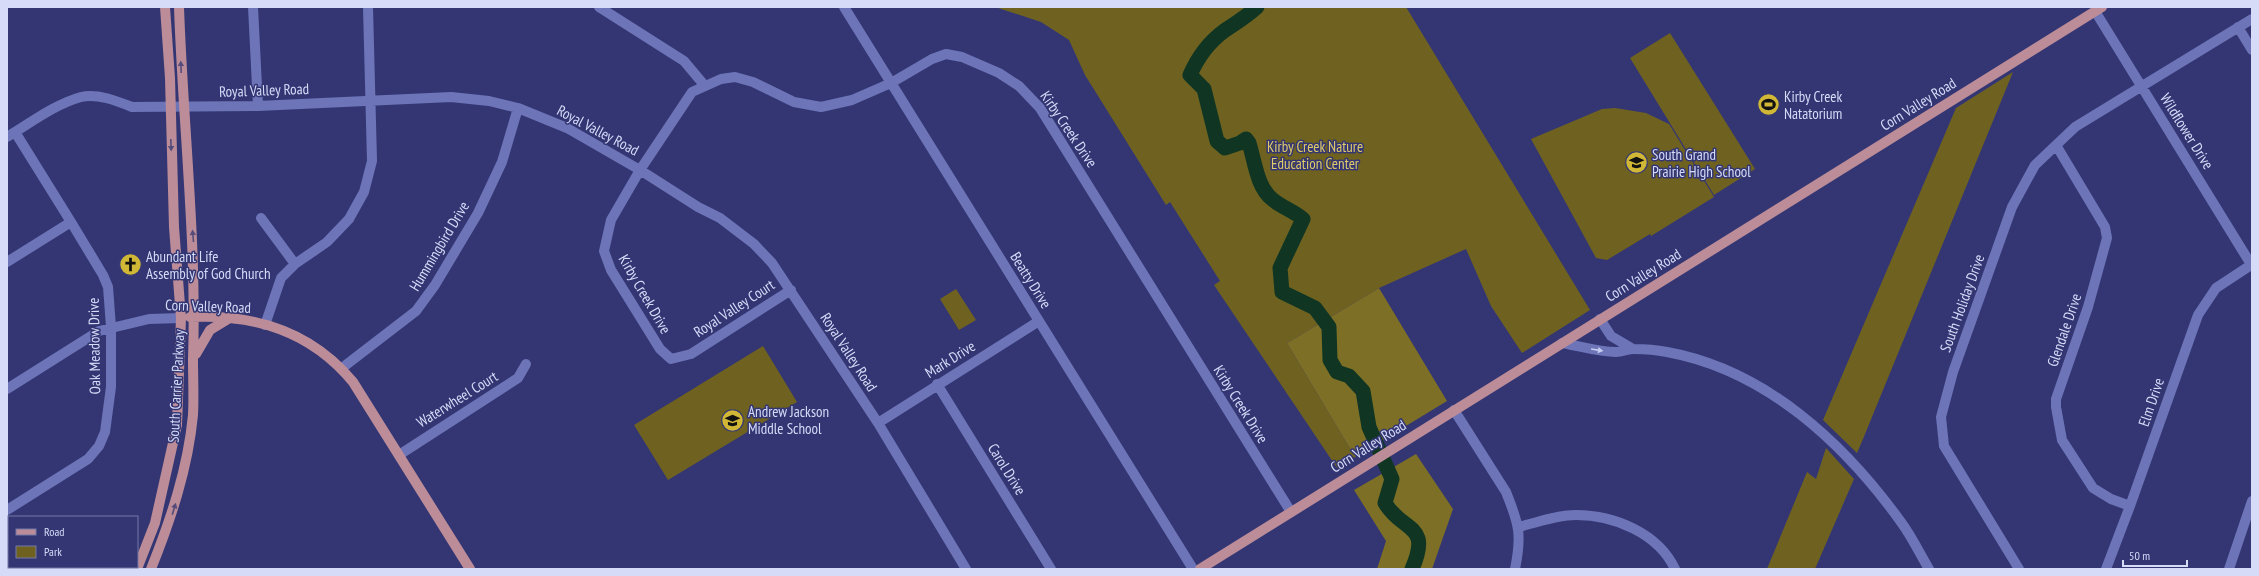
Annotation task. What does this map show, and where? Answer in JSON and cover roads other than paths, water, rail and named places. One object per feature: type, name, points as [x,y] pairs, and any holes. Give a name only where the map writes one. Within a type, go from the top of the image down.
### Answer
[{"type":"main road","name":"South Carrier Parkway","points":[[138,566],[155,523],[177,425],[181,318],[174,227],[165,7]]},
{"type":"main road","name":"South Carrier Parkway","points":[[151,569],[175,508],[188,449],[193,414],[195,317],[193,243],[182,106],[179,7]]},
{"type":"main road","name":"Corn Valley Road","points":[[1200,569],[2099,9]]},
{"type":"main road","name":"Corn Valley Road","points":[[181,318],[195,317],[228,319],[265,325],[291,332],[312,344],[342,368],[353,382],[470,569]]},
{"type":"main road","points":[[193,360],[210,330],[228,319]]},
{"type":"street","points":[[253,7],[258,106]]},
{"type":"street","points":[[265,325],[281,278],[295,264],[327,242],[349,218],[364,192],[372,161],[372,101],[368,7]]},
{"type":"street","points":[[599,7],[684,61],[693,69],[704,86]]},
{"type":"street","name":"Beatty Drive","points":[[844,7],[1193,569]]},
{"type":"street","name":"Wildflower Drive","points":[[2099,9],[2142,87],[2252,265]]},
{"type":"street","name":"South Holiday Drive","points":[[2019,569],[1944,446],[1941,417],[1953,372],[2012,207],[2035,165],[2075,126],[2142,87],[2252,19]]},
{"type":"street","points":[[2238,27],[2252,50]]},
{"type":"street","name":"Kirby Creek Drive","points":[[671,359],[660,349],[621,287],[611,270],[604,251],[611,220],[640,170],[692,92],[721,79],[735,77],[753,82],[794,102],[821,107],[852,100],[891,83],[932,59],[946,54],[962,57],[999,73],[1019,86],[1034,102],[1077,166],[1291,512]]},
{"type":"street","name":"Royal Valley Road","points":[[11,135],[57,108],[81,97],[115,100],[132,107],[258,106],[451,98],[488,101],[518,108],[567,128],[640,170],[698,208],[720,218],[754,244],[772,263],[878,423],[966,569]]},
{"type":"street","name":"Hummingbird Drive","points":[[342,368],[416,311],[435,285],[478,213],[502,162],[518,108]]},
{"type":"street","name":"Oak Meadow Drive","points":[[7,510],[88,459],[99,446],[106,432],[111,387],[111,327],[108,287],[103,275],[72,222],[11,135]]},
{"type":"street","name":"Glendale Drive","points":[[2056,146],[2105,227],[2107,238],[2088,307],[2056,399],[2062,440],[2093,488],[2111,499],[2130,506]]},
{"type":"street","points":[[261,218],[295,264]]},
{"type":"street","points":[[7,262],[72,222]]},
{"type":"street","name":"Elm Drive","points":[[2106,569],[2198,315],[2216,288],[2252,265]]},
{"type":"street","name":"Royal Valley Court","points":[[671,359],[691,354],[790,290]]},
{"type":"street","name":"Corn Valley Road","points":[[7,389],[99,331],[149,319],[181,318]]},
{"type":"street","points":[[1600,319],[1611,336],[1633,349]]},
{"type":"street","name":"Mark Drive","points":[[878,423],[937,384],[1039,321]]},
{"type":"street","points":[[1562,343],[1617,352],[1633,349],[1666,352],[1710,363],[1740,376],[1778,398],[1820,431],[1869,480],[1902,523],[1930,569]]},
{"type":"street","name":"Waterwheel Court","points":[[398,455],[518,378],[526,364]]},
{"type":"street","name":"Carol Drive","points":[[937,384],[1051,569]]},
{"type":"street","points":[[1454,410],[1506,492],[1519,527],[1520,542],[1515,569]]},
{"type":"street","points":[[2229,569],[2252,501]]},
{"type":"street","points":[[1519,527],[1574,514],[1616,521],[1635,529],[1659,545],[1670,559],[1675,569]]},
{"type":"waterway","points":[[1257,7],[1213,40],[1196,63],[1190,75],[1204,89],[1217,141],[1225,148],[1240,143],[1246,139],[1249,143],[1257,174],[1267,194],[1276,202],[1303,219],[1280,268],[1282,292],[1315,308],[1329,327],[1330,360],[1337,372],[1349,376],[1363,391],[1369,427],[1392,479],[1385,503],[1392,513],[1413,530],[1417,536],[1419,544],[1412,569]]},
{"type":"place","name":"Kirby Creek Natatorium","points":[[1769,105]]},
{"type":"place","name":"South Grand Prairie High School","points":[[1637,163]]},
{"type":"place","name":"Abundant Life Assembly of God Church","points":[[131,265]]},
{"type":"place","name":"Andrew Jackson Middle School","points":[[733,420]]},
{"type":"park label","name":"Kirby Creek Nature Education Center","points":[[1315,154]]}]
